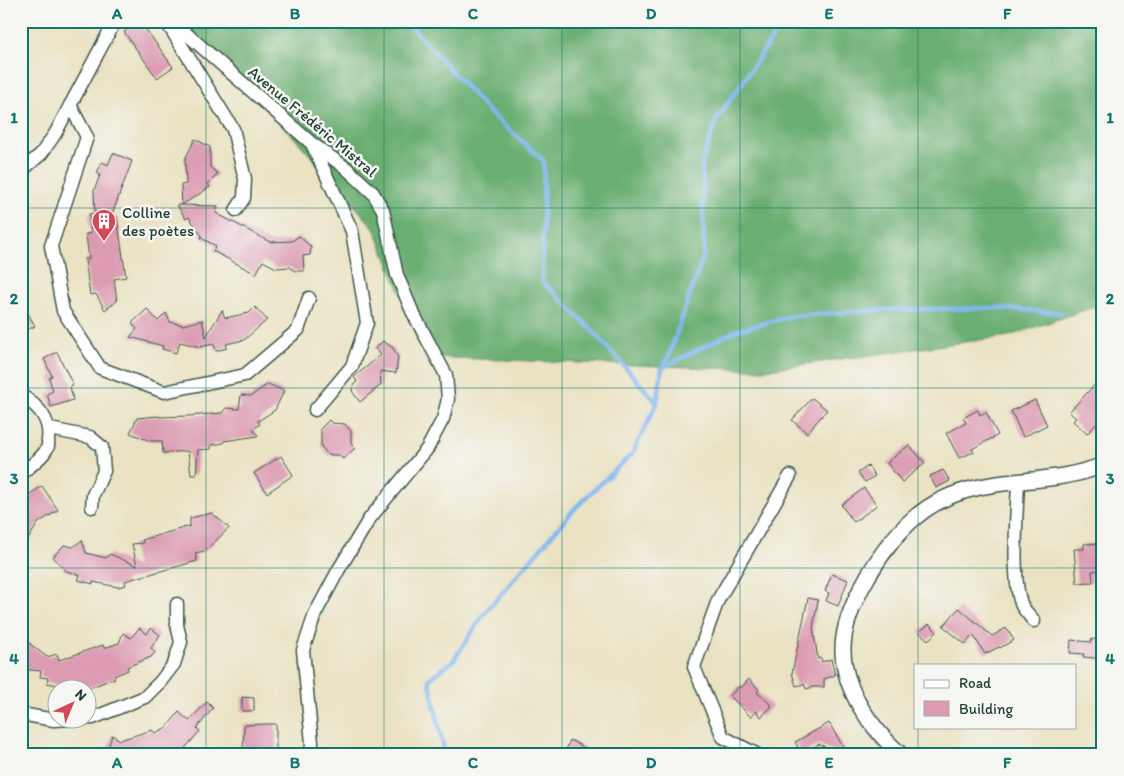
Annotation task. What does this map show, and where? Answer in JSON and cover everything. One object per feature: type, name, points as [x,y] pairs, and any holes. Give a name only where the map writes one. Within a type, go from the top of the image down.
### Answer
[{"type":"street","points":[[21,171],[42,154],[55,134],[116,21]]},
{"type":"street","points":[[166,21],[233,130],[245,178],[244,198],[236,210]]},
{"type":"street","name":"Avenue Frédéric Mistral","points":[[172,21],[310,142],[346,168],[373,193],[383,210],[397,275],[412,310],[446,375],[448,399],[443,419],[427,448],[370,518],[339,569],[315,614],[303,650],[312,743],[311,755]]},
{"type":"street","points":[[70,105],[87,137],[51,246],[63,311],[100,368],[164,392],[245,375],[298,330],[308,298]]},
{"type":"street","points":[[310,142],[352,231],[367,322],[352,366],[315,410]]},
{"type":"street","points":[[21,395],[35,404],[44,416],[50,429],[47,448],[30,468],[21,473]]},
{"type":"street","points":[[50,429],[90,437],[102,447],[104,471],[93,495],[92,507]]},
{"type":"street","points":[[901,755],[870,721],[855,696],[845,666],[843,650],[846,630],[855,601],[876,563],[918,515],[934,503],[957,493],[980,487],[1057,476],[1103,465]]},
{"type":"street","points":[[758,755],[723,737],[694,666],[718,600],[790,476]]},
{"type":"street","points":[[1018,482],[1017,586],[1022,606],[1034,621]]},
{"type":"street","points":[[21,714],[54,720],[93,718],[144,697],[160,682],[174,664],[181,642],[177,625],[177,604]]},
{"type":"green space","points":[[182,21],[1103,21],[1103,304],[1009,336],[763,370],[427,357],[374,228],[300,144]]},
{"type":"building","points":[[140,21],[173,67],[157,78],[124,32]]},
{"type":"building","points":[[195,139],[210,147],[210,167],[218,174],[208,184],[210,187],[182,205],[181,185],[186,184],[185,159]]},
{"type":"building","points":[[113,153],[132,161],[111,217],[117,217],[126,277],[114,279],[117,301],[105,310],[96,294],[90,295],[85,259],[89,259],[86,234],[91,233],[89,214],[95,213],[94,191],[100,175],[97,173],[102,162],[108,165]]},
{"type":"building","points":[[177,205],[218,206],[216,213],[270,242],[292,241],[299,236],[311,247],[310,255],[303,256],[304,271],[295,271],[290,267],[276,268],[263,261],[256,274],[213,251],[216,246],[201,238],[202,236],[189,217],[186,219]]},
{"type":"building","points":[[21,301],[35,326],[21,333]]},
{"type":"building","points":[[255,307],[267,320],[244,340],[226,344],[227,348],[216,351],[214,344],[200,347],[180,342],[176,353],[162,349],[163,346],[130,337],[137,329],[132,323],[147,309],[158,321],[166,313],[170,322],[183,325],[202,320],[206,337],[222,310],[225,318],[249,313]]},
{"type":"building","points":[[383,341],[393,348],[398,357],[396,373],[380,371],[381,385],[360,402],[352,391],[353,385],[357,382],[354,377],[381,355],[375,348]]},
{"type":"building","points":[[57,352],[73,385],[70,386],[73,400],[51,407],[47,394],[53,391],[49,378],[52,376],[44,359]]},
{"type":"building","points":[[1103,376],[1103,417],[1087,434],[1073,421],[1076,418],[1069,412]]},
{"type":"building","points":[[268,384],[284,391],[275,410],[258,421],[260,424],[253,429],[258,436],[224,441],[224,443],[211,445],[211,449],[198,450],[196,475],[191,475],[188,451],[163,453],[162,441],[150,441],[130,433],[137,418],[222,413],[226,408],[239,409],[241,395],[251,396]]},
{"type":"building","points":[[812,398],[827,410],[807,433],[792,420]]},
{"type":"building","points":[[1035,400],[1047,425],[1023,437],[1011,411]]},
{"type":"building","points":[[978,410],[980,415],[986,412],[998,435],[972,449],[974,452],[959,458],[946,433],[966,423],[963,418]]},
{"type":"building","points":[[329,420],[332,423],[345,424],[351,431],[351,444],[355,448],[343,459],[339,455],[328,455],[321,446],[321,432],[319,430]]},
{"type":"building","points":[[909,445],[925,463],[902,482],[887,463]]},
{"type":"building","points":[[281,456],[293,475],[267,493],[254,473]]},
{"type":"building","points":[[868,466],[875,476],[865,482],[858,473]]},
{"type":"building","points":[[943,470],[950,481],[936,488],[930,476]]},
{"type":"building","points":[[42,486],[58,510],[38,523],[21,551],[21,500]]},
{"type":"building","points":[[864,488],[877,505],[854,522],[841,505]]},
{"type":"building","points":[[212,513],[229,528],[205,551],[195,553],[197,561],[125,581],[126,585],[118,587],[78,580],[80,575],[66,571],[53,557],[64,545],[73,547],[82,540],[86,553],[106,558],[110,554],[137,566],[132,544],[143,543],[142,540],[190,526],[190,518]]},
{"type":"building","points":[[1103,543],[1103,563],[1099,564],[1099,570],[1092,571],[1093,582],[1077,583],[1074,549],[1084,549],[1084,544]]},
{"type":"building","points":[[832,574],[848,580],[838,606],[826,601],[829,593],[825,591]]},
{"type":"building","points":[[808,598],[818,600],[813,628],[818,659],[821,658],[822,662],[831,659],[835,675],[824,679],[824,687],[806,689],[804,684],[796,686],[792,673]]},
{"type":"building","points":[[959,608],[992,636],[1006,628],[1014,640],[985,654],[973,635],[965,644],[943,626]]},
{"type":"building","points":[[929,624],[937,632],[928,640],[919,632]]},
{"type":"building","points":[[139,628],[147,634],[151,628],[160,635],[151,648],[155,652],[151,657],[127,667],[128,670],[114,676],[115,678],[98,685],[98,678],[48,678],[40,677],[41,671],[21,669],[21,637],[47,657],[57,654],[59,660],[103,645],[104,648],[119,643],[123,633],[131,638]]},
{"type":"building","points":[[1092,639],[1103,640],[1103,659],[1083,657],[1084,654],[1070,653],[1071,640],[1091,642]]},
{"type":"building","points":[[749,679],[759,690],[757,692],[772,706],[761,717],[756,711],[751,717],[730,696]]},
{"type":"building","points":[[242,697],[254,698],[254,711],[242,711]]},
{"type":"building","points":[[207,702],[213,708],[197,728],[200,731],[179,755],[106,755],[112,735],[120,740],[152,730],[155,733],[167,727],[179,712],[189,721]]},
{"type":"building","points":[[829,723],[844,748],[840,755],[819,744],[802,754],[795,742]]},
{"type":"building","points":[[276,724],[276,750],[266,749],[266,755],[243,755],[244,725]]},
{"type":"building","points":[[570,740],[598,755],[564,755]]},
{"type":"waterway","points":[[406,21],[488,111],[544,161],[542,281],[592,330],[657,403]]},
{"type":"waterway","points":[[445,755],[429,679],[453,661],[484,614],[576,507],[632,454],[657,403],[662,368],[667,361],[704,254],[702,162],[716,121],[784,21]]},
{"type":"waterway","points":[[664,367],[735,331],[792,316],[883,310],[997,308],[1061,313]]},
{"type":"place","name":"Colline des poètes","points":[[104,242]]}]
